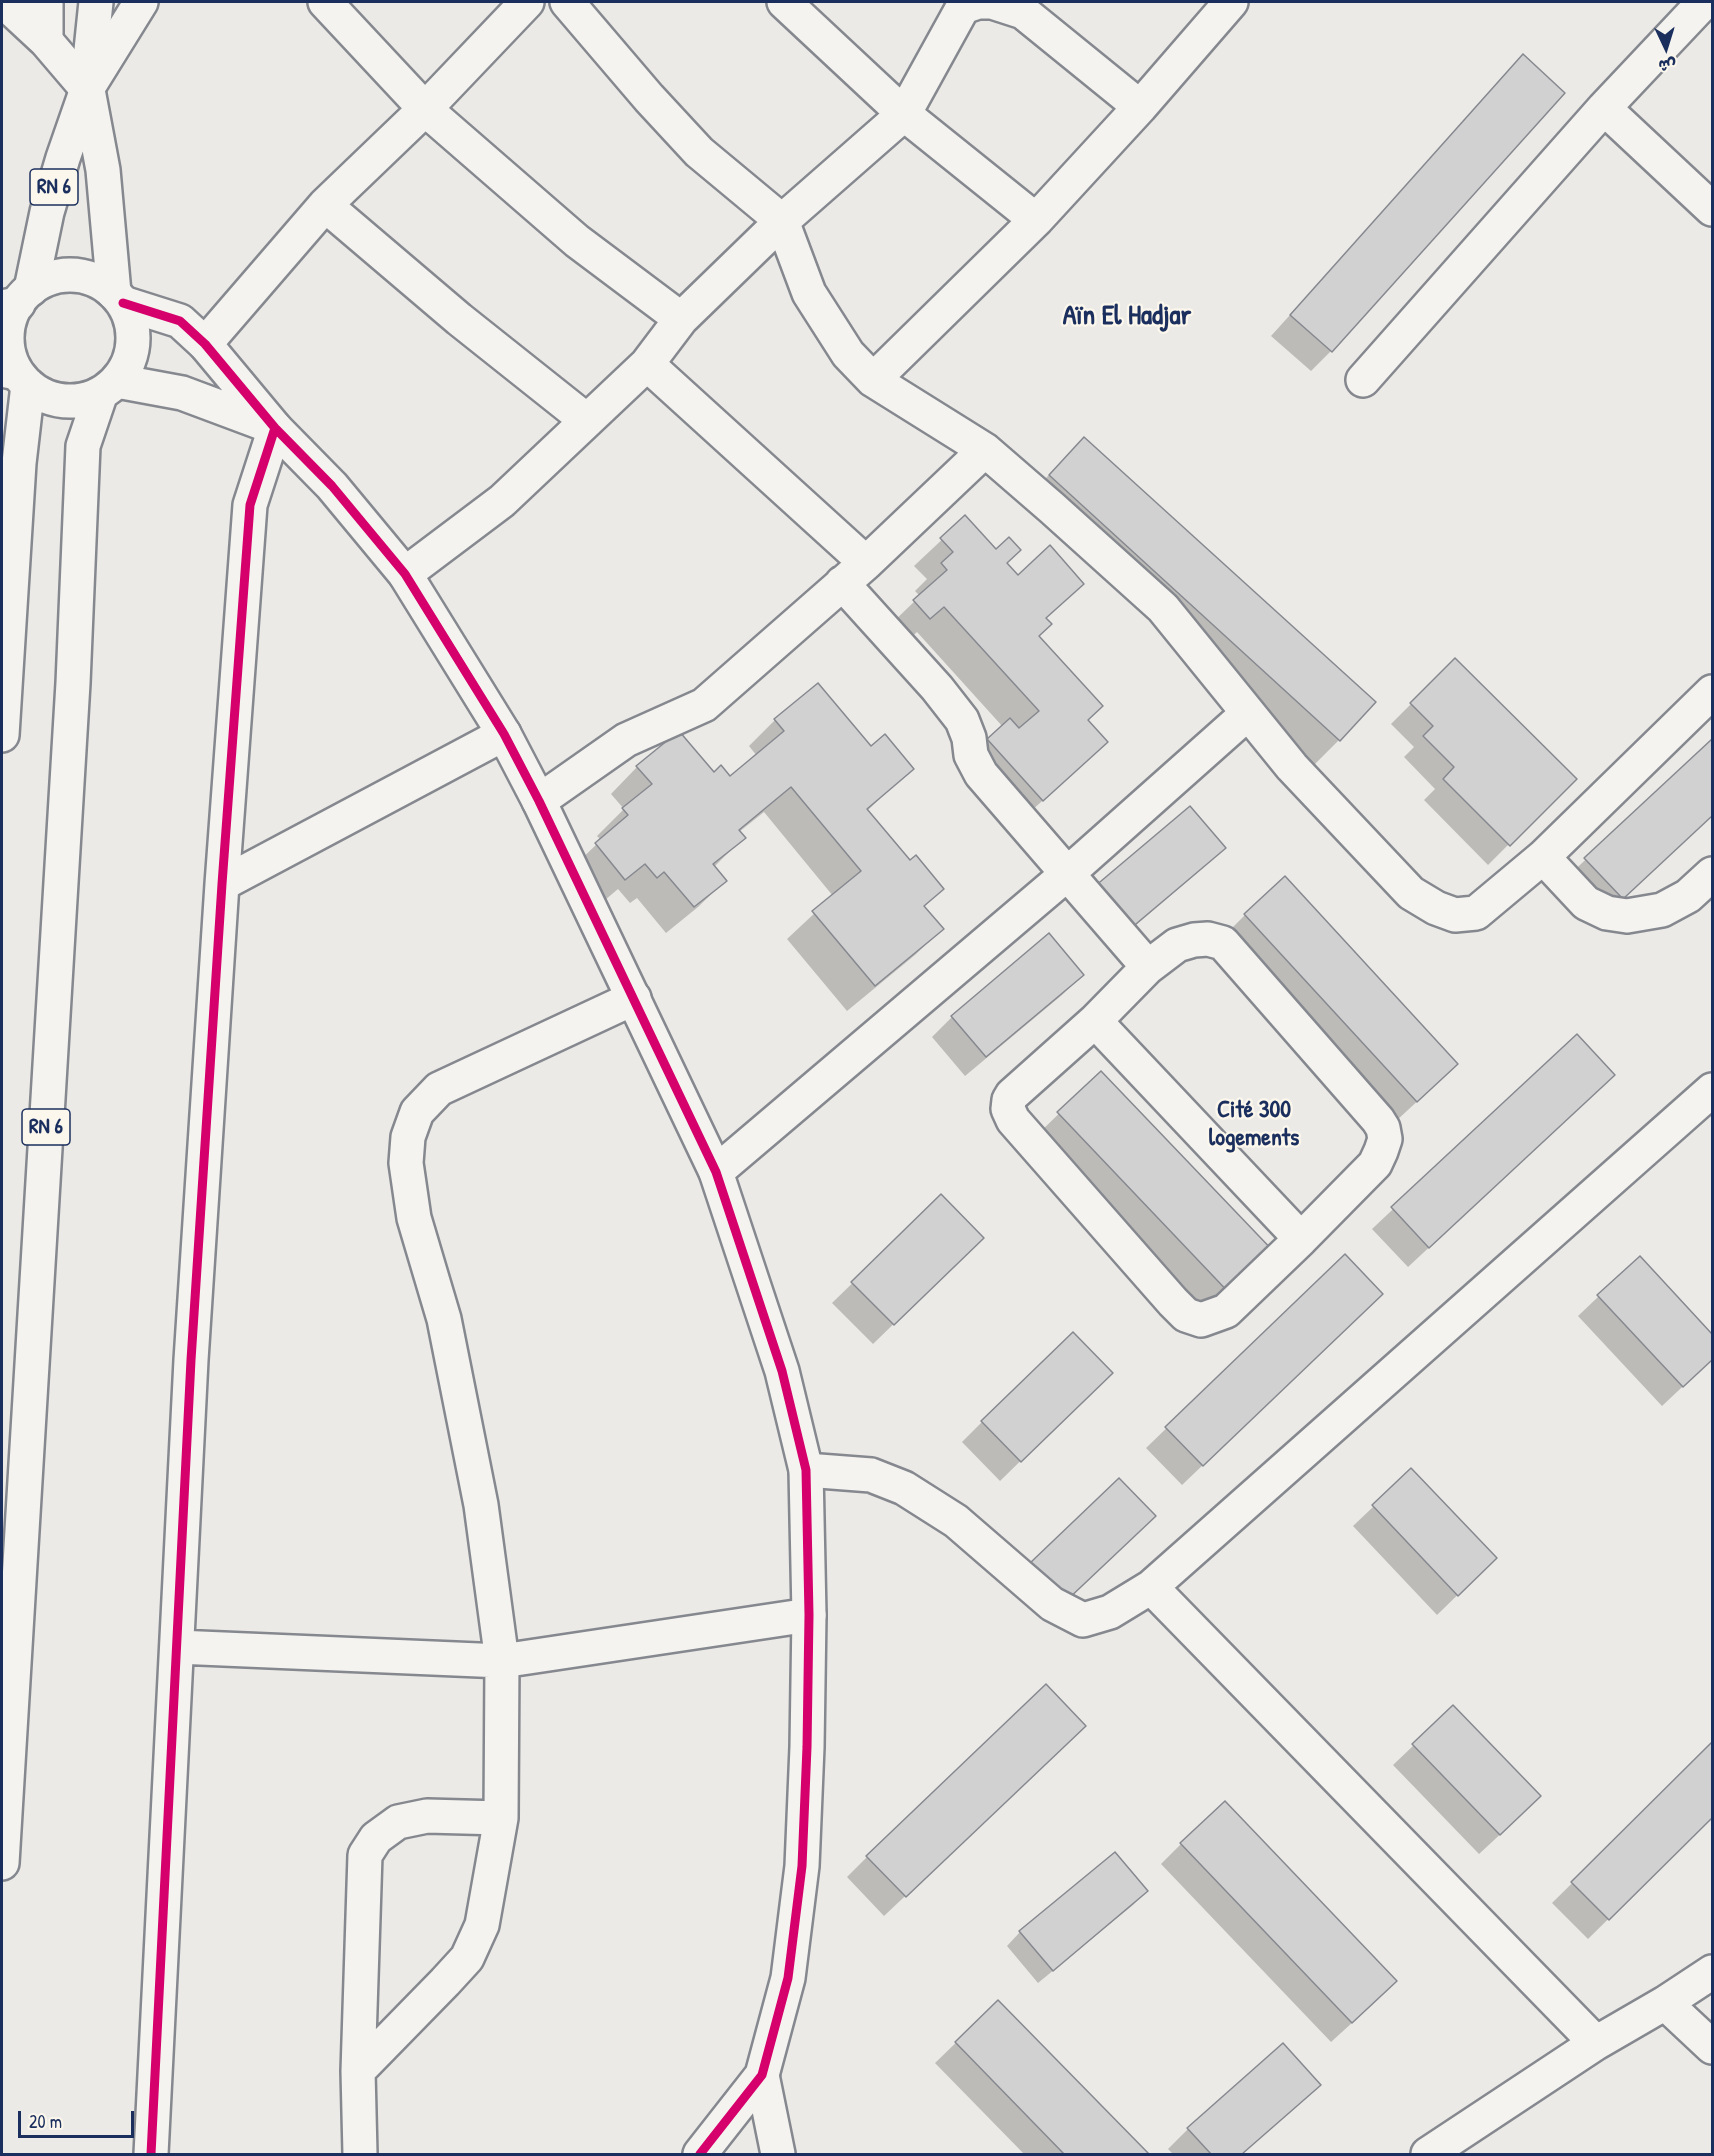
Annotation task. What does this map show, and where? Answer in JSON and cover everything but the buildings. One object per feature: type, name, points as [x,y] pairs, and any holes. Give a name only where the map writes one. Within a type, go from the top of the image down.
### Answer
[{"type":"main road","points":[[4,2],[46,41],[87,89],[141,2]]},
{"type":"main road","points":[[46,2],[46,41]]},
{"type":"main road","name":"RN 6","points":[[17,300],[87,89],[96,2]]},
{"type":"main road","points":[[325,2],[425,109],[577,242],[681,319]]},
{"type":"main road","points":[[205,344],[325,205],[425,109],[527,2]]},
{"type":"main road","points":[[567,2],[649,98],[699,152],[782,221],[809,293],[848,354],[873,380],[985,450],[1163,608],[1292,766],[1411,893],[1436,908],[1455,915],[1476,913],[1543,857],[1713,692]]},
{"type":"main road","points":[[784,2],[904,114],[1036,220]]},
{"type":"main road","points":[[405,574],[502,501],[647,364],[681,319],[782,221],[904,114],[963,7],[978,2],[992,2],[1025,7],[1140,107]]},
{"type":"main road","points":[[873,380],[1036,220],[1140,107],[1231,2]]},
{"type":"main road","points":[[1363,380],[1604,108],[1704,2]]},
{"type":"main road","name":"RN 6","points":[[87,89],[103,170],[118,298]]},
{"type":"main road","points":[[1604,108],[1713,209]]},
{"type":"main road","points":[[325,205],[459,319],[586,420]]},
{"type":"main road","points":[[2,735],[19,463],[16,376],[7,340],[10,321],[17,300],[47,280],[64,276],[82,277],[99,283],[118,298],[180,321],[205,344],[275,428],[332,486],[405,574],[504,734],[539,801],[634,998],[716,1172],[782,1371],[806,1470],[809,1615],[802,1866],[788,1978],[762,2075],[700,2154]]},
{"type":"main road","points":[[16,376],[45,396],[64,401],[83,400],[109,387],[128,364],[133,343],[131,323],[118,298]]},
{"type":"main road","points":[[647,364],[854,573],[962,720],[969,738],[971,755],[981,774],[1149,967]]},
{"type":"main road","points":[[109,387],[182,393],[275,428]]},
{"type":"main road","name":"RN 6","points":[[2,1863],[73,695],[83,446],[109,387]]},
{"type":"main road","points":[[152,2154],[191,1360],[222,884],[250,505],[275,428]]},
{"type":"main road","points":[[539,801],[626,740],[704,705],[854,573],[985,450]]},
{"type":"main road","points":[[716,1172],[1067,874],[1248,713]]},
{"type":"main road","points":[[222,884],[504,734]]},
{"type":"main road","points":[[1543,857],[1586,903],[1607,913],[1628,915],[1662,910],[1688,896],[1713,874]]},
{"type":"main road","points":[[1208,939],[1223,943],[1383,1128],[1384,1139],[1375,1164],[1226,1311],[1201,1320],[1186,1315],[1173,1302],[1013,1120],[1008,1109],[1012,1095],[1095,1021],[1149,967],[1177,945],[1208,939]]},
{"type":"main road","points":[[358,2072],[467,1958],[482,1925],[501,1818],[502,1661],[479,1493],[444,1319],[414,1218],[406,1163],[408,1137],[417,1112],[439,1089],[634,998]]},
{"type":"main road","points":[[1095,1021],[1301,1239]]},
{"type":"main road","points":[[806,1470],[871,1475],[904,1488],[956,1521],[1052,1604],[1083,1620],[1110,1612],[1151,1587],[1713,1090]]},
{"type":"main road","points":[[1151,1587],[1596,2043]]},
{"type":"main road","points":[[177,1647],[502,1661],[809,1615]]},
{"type":"main road","points":[[360,2154],[358,2072],[365,1855],[376,1838],[398,1822],[428,1816],[501,1818]]},
{"type":"main road","points":[[1428,2154],[1596,2043],[1713,1972]]},
{"type":"main road","points":[[1665,2003],[1713,2047]]},
{"type":"main road","points":[[762,2075],[778,2154]]},
{"type":"cycle path","points":[[123,303],[180,321],[205,344],[275,428],[332,486],[405,574],[504,734],[539,801],[716,1172],[782,1371],[806,1470],[809,1615],[802,1866],[788,1978],[762,2075],[700,2154]]},
{"type":"cycle path","points":[[151,2154],[191,1360],[222,884],[250,505],[275,428]]},
{"type":"district","name":"Aïn El Hadjar","points":[[1127,317]]},
{"type":"district","name":"Cité 300 logements","points":[[1254,1125]]}]
